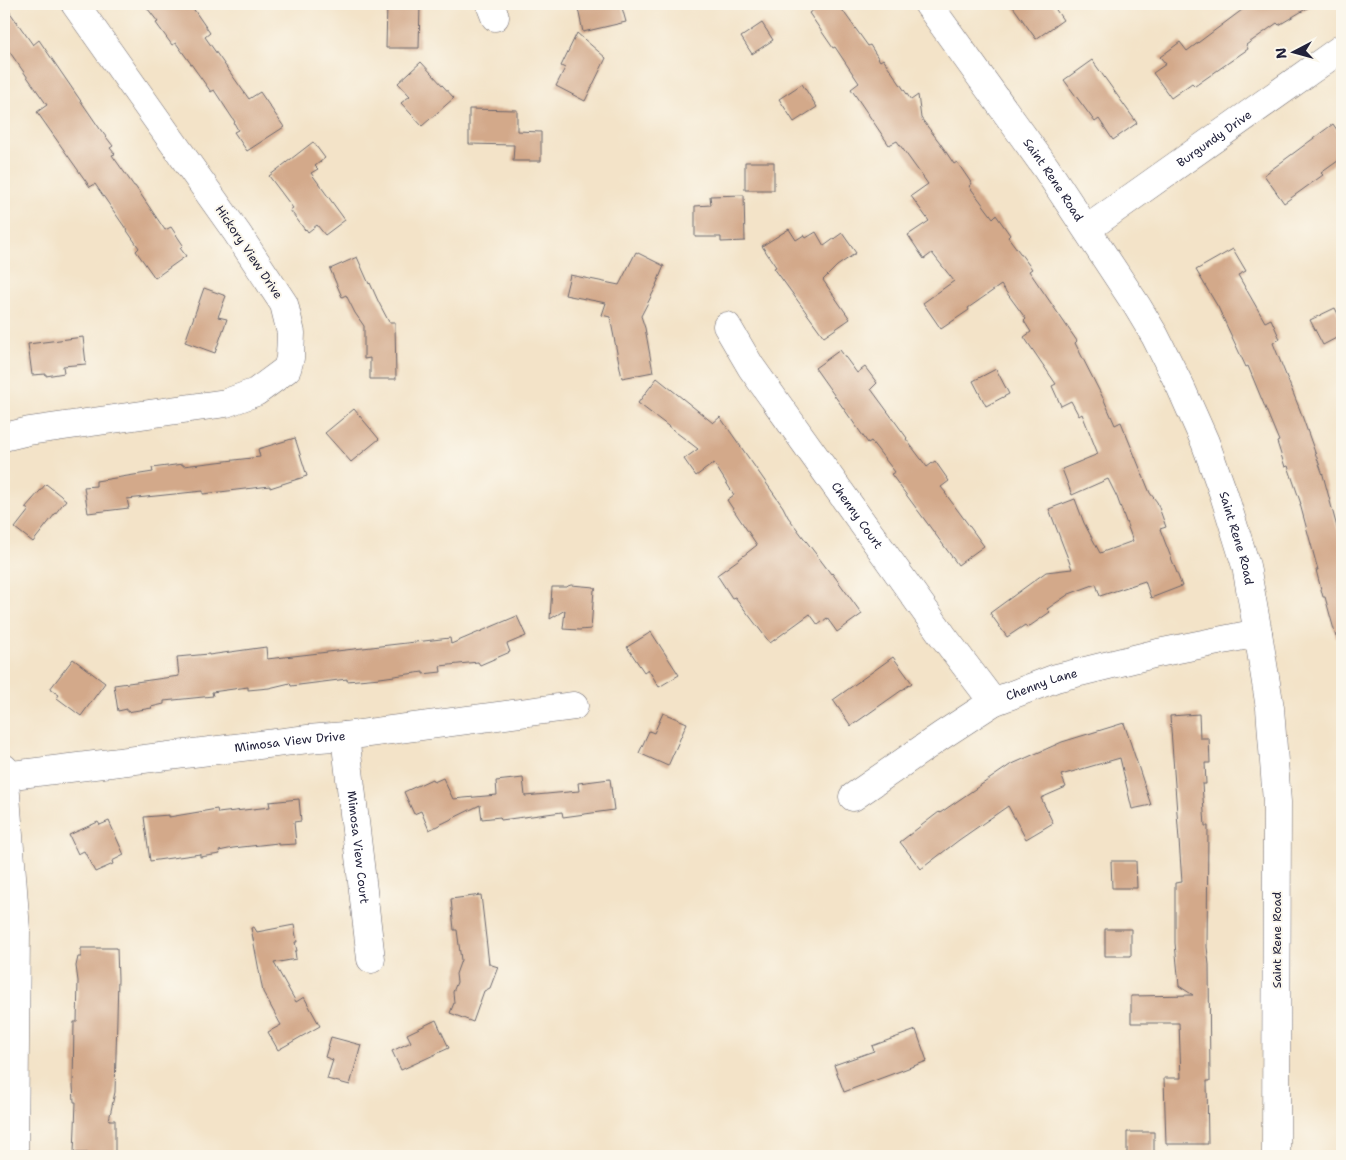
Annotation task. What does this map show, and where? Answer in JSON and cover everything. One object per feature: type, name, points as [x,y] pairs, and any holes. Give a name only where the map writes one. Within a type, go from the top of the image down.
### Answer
[{"type":"street","name":"Hickory View Drive","points":[[4,437],[29,431],[226,403],[256,392],[287,369],[290,358],[291,333],[284,304],[237,233],[75,4]]},
{"type":"street","name":"Saint Rene Road","points":[[928,4],[1046,168],[1087,228],[1155,336],[1205,442],[1246,566],[1270,708],[1277,802],[1276,1156]]},
{"type":"street","name":"Burgundy Drive","points":[[1087,228],[1342,48]]},
{"type":"street","name":"Chenny Court","points":[[727,326],[750,367],[943,636],[993,702]]},
{"type":"street","name":"Chenny Lane","points":[[852,797],[993,702],[1056,678],[1158,653],[1258,633]]},
{"type":"street","name":"Mimosa View Drive","points":[[4,773],[345,736],[574,706]]},
{"type":"street","name":"Mimosa View Court","points":[[345,736],[371,959]]},
{"type":"street","points":[[4,773],[16,930],[14,1156]]},
{"type":"building","points":[[4,4],[33,45],[39,40],[113,146],[110,148],[115,154],[112,155],[165,230],[171,227],[183,245],[180,248],[186,256],[155,278],[136,251],[139,248],[95,184],[90,187],[37,112],[47,105],[4,44]]},
{"type":"building","points":[[144,4],[190,4],[210,33],[205,37],[249,99],[260,92],[284,127],[247,151],[234,132],[238,130],[235,122],[214,90],[211,92],[176,43],[172,45]]},
{"type":"building","points":[[387,4],[420,4],[419,48],[386,48]]},
{"type":"building","points":[[577,4],[621,4],[626,22],[583,32]]},
{"type":"building","points":[[822,4],[838,4],[880,61],[883,59],[911,100],[918,95],[921,118],[954,164],[957,162],[972,184],[969,186],[993,218],[996,215],[1010,235],[1008,237],[1032,269],[1029,271],[1077,341],[1075,343],[1115,425],[1121,422],[1150,493],[1157,502],[1166,527],[1160,529],[1182,586],[1151,598],[1145,581],[1100,596],[1096,584],[1069,594],[1047,609],[1050,612],[1027,628],[1025,625],[1007,637],[990,613],[1046,572],[1072,569],[1049,509],[1075,499],[1084,523],[1100,553],[1133,541],[1117,497],[1108,479],[1072,495],[1062,469],[1098,454],[1082,414],[1079,416],[1071,401],[1061,406],[1052,386],[1056,384],[1024,337],[1031,332],[1024,321],[1026,319],[1001,285],[941,329],[923,303],[954,281],[932,253],[924,259],[908,235],[929,221],[911,196],[928,184],[897,141],[889,145],[851,89],[859,83],[809,13]]},
{"type":"building","points":[[1011,4],[1052,4],[1063,20],[1036,39]]},
{"type":"building","points":[[1250,4],[1314,4],[1279,25],[1277,23],[1246,45],[1248,49],[1195,86],[1192,83],[1171,98],[1153,73],[1166,64],[1160,57],[1180,42],[1187,51]]},
{"type":"building","points":[[762,23],[773,40],[752,54],[741,37]]},
{"type":"building","points":[[577,33],[606,58],[585,101],[556,86],[565,68],[561,66]]},
{"type":"building","points":[[1092,60],[1137,123],[1113,140],[1099,119],[1095,122],[1064,80]]},
{"type":"building","points":[[421,62],[454,98],[422,126],[401,103],[410,96],[398,83]]},
{"type":"building","points":[[802,84],[817,107],[794,122],[779,99]]},
{"type":"building","points":[[469,109],[517,110],[517,131],[541,132],[541,161],[513,161],[514,145],[469,144]]},
{"type":"building","points":[[1333,124],[1342,137],[1342,158],[1321,173],[1323,175],[1284,203],[1264,175]]},
{"type":"building","points":[[313,142],[325,158],[315,166],[318,169],[311,173],[345,220],[325,235],[317,225],[308,232],[305,230],[290,210],[293,208],[269,176]]},
{"type":"building","points":[[745,162],[774,162],[774,190],[745,190]]},
{"type":"building","points":[[744,195],[745,241],[721,242],[721,237],[695,237],[695,206],[711,205],[710,196]]},
{"type":"building","points":[[789,229],[796,240],[804,235],[806,238],[816,232],[824,246],[842,233],[856,253],[837,266],[823,280],[850,319],[824,337],[774,268],[776,267],[762,246]]},
{"type":"building","points":[[1233,249],[1246,271],[1238,275],[1265,322],[1271,319],[1280,339],[1273,343],[1300,410],[1323,475],[1342,546],[1342,637],[1336,637],[1325,597],[1323,597],[1301,504],[1288,466],[1285,467],[1277,442],[1279,441],[1248,366],[1246,367],[1218,307],[1196,270]]},
{"type":"building","points":[[636,252],[664,266],[657,285],[641,316],[653,372],[622,378],[610,317],[602,315],[606,303],[565,295],[570,275],[619,285]]},
{"type":"building","points":[[357,257],[389,322],[395,322],[396,379],[370,379],[370,358],[364,359],[364,326],[346,295],[342,297],[330,269]]},
{"type":"building","points":[[204,288],[226,296],[218,317],[227,319],[215,353],[185,342]]},
{"type":"building","points":[[1335,308],[1342,322],[1342,335],[1323,345],[1310,320]]},
{"type":"building","points":[[83,337],[86,364],[63,366],[64,373],[46,376],[46,374],[32,375],[28,344]]},
{"type":"building","points":[[840,350],[857,373],[865,367],[877,383],[871,389],[906,439],[927,467],[935,461],[949,481],[941,487],[984,546],[958,565],[891,474],[895,472],[871,441],[868,443],[815,368]]},
{"type":"building","points":[[996,369],[1009,394],[986,406],[973,381]]},
{"type":"building","points":[[657,378],[713,423],[720,417],[788,517],[862,614],[837,632],[827,618],[818,625],[810,614],[770,643],[735,597],[732,598],[717,575],[757,545],[727,500],[734,495],[714,463],[696,476],[684,459],[698,449],[638,403]]},
{"type":"building","points":[[354,409],[379,439],[351,462],[325,433]]},
{"type":"building","points":[[295,438],[307,476],[270,488],[270,486],[203,494],[203,491],[127,499],[129,508],[88,513],[84,487],[96,486],[96,481],[153,472],[152,468],[260,457],[258,449]]},
{"type":"building","points":[[46,484],[66,500],[33,542],[15,528],[29,510],[25,508]]},
{"type":"building","points":[[571,585],[594,587],[596,589],[594,590],[591,629],[563,629],[565,610],[550,619],[552,587],[567,587]]},
{"type":"building","points":[[517,616],[526,636],[507,644],[510,652],[480,665],[478,662],[440,666],[441,672],[423,674],[423,672],[291,686],[290,683],[248,690],[248,687],[212,692],[213,696],[164,701],[164,704],[152,708],[127,712],[127,709],[118,711],[114,685],[179,676],[177,657],[209,655],[266,647],[267,659],[450,638],[451,644]]},
{"type":"building","points":[[651,632],[679,675],[659,687],[648,669],[644,672],[627,647]]},
{"type":"building","points":[[893,657],[912,683],[851,726],[833,700]]},
{"type":"building","points":[[73,659],[105,683],[81,716],[57,698],[59,695],[50,689]]},
{"type":"building","points":[[663,713],[687,723],[668,766],[639,753],[649,731],[654,733]]},
{"type":"building","points":[[1199,714],[1200,738],[1209,738],[1210,763],[1205,763],[1206,784],[1202,784],[1205,826],[1208,826],[1207,947],[1209,965],[1210,1081],[1207,1081],[1208,1144],[1166,1144],[1164,1078],[1181,1078],[1179,1023],[1131,1023],[1131,996],[1193,995],[1179,986],[1175,943],[1175,883],[1182,882],[1170,716]]},
{"type":"building","points":[[1124,723],[1151,805],[1132,809],[1120,758],[1061,775],[1066,787],[1041,798],[1053,823],[1026,839],[1008,806],[921,869],[900,842],[939,812],[1010,765],[1062,742]]},
{"type":"building","points":[[443,778],[453,799],[497,795],[496,781],[523,778],[525,796],[579,791],[578,783],[610,779],[614,810],[563,817],[562,812],[501,820],[500,817],[482,819],[480,805],[429,830],[421,811],[414,814],[404,792],[432,779],[434,782]]},
{"type":"building","points":[[299,799],[301,821],[294,822],[296,844],[278,845],[278,843],[233,848],[219,851],[220,854],[200,857],[200,854],[150,861],[144,817],[169,815],[169,817],[217,809],[218,813],[270,807],[269,802]]},
{"type":"building","points":[[109,821],[124,855],[112,861],[113,864],[95,872],[84,851],[78,854],[69,835],[98,822],[100,825]]},
{"type":"building","points":[[1111,861],[1136,861],[1137,888],[1112,888]]},
{"type":"building","points":[[481,895],[489,964],[498,967],[490,988],[484,991],[473,1022],[450,1013],[454,1003],[453,992],[457,982],[456,974],[461,960],[457,930],[454,930],[451,899]]},
{"type":"building","points":[[294,925],[297,942],[295,942],[296,959],[274,963],[296,1002],[304,997],[320,1026],[278,1050],[268,1032],[281,1025],[263,992],[251,928],[254,927],[257,932]]},
{"type":"building","points":[[1105,929],[1131,929],[1131,956],[1105,956]]},
{"type":"building","points":[[81,948],[117,948],[115,1092],[109,1120],[115,1120],[115,1153],[74,1153],[76,1102],[74,1102],[73,1085],[74,1022],[77,1022],[78,981],[76,966],[78,957],[81,957]]},
{"type":"building","points":[[436,1020],[449,1048],[401,1070],[392,1051],[411,1042],[407,1034]]},
{"type":"building","points":[[916,1030],[927,1061],[844,1092],[834,1065],[874,1051],[872,1046]]},
{"type":"building","points":[[331,1037],[361,1045],[350,1085],[327,1079],[333,1060],[325,1057]]},
{"type":"building","points":[[1127,1132],[1154,1132],[1154,1156],[1127,1156]]}]
